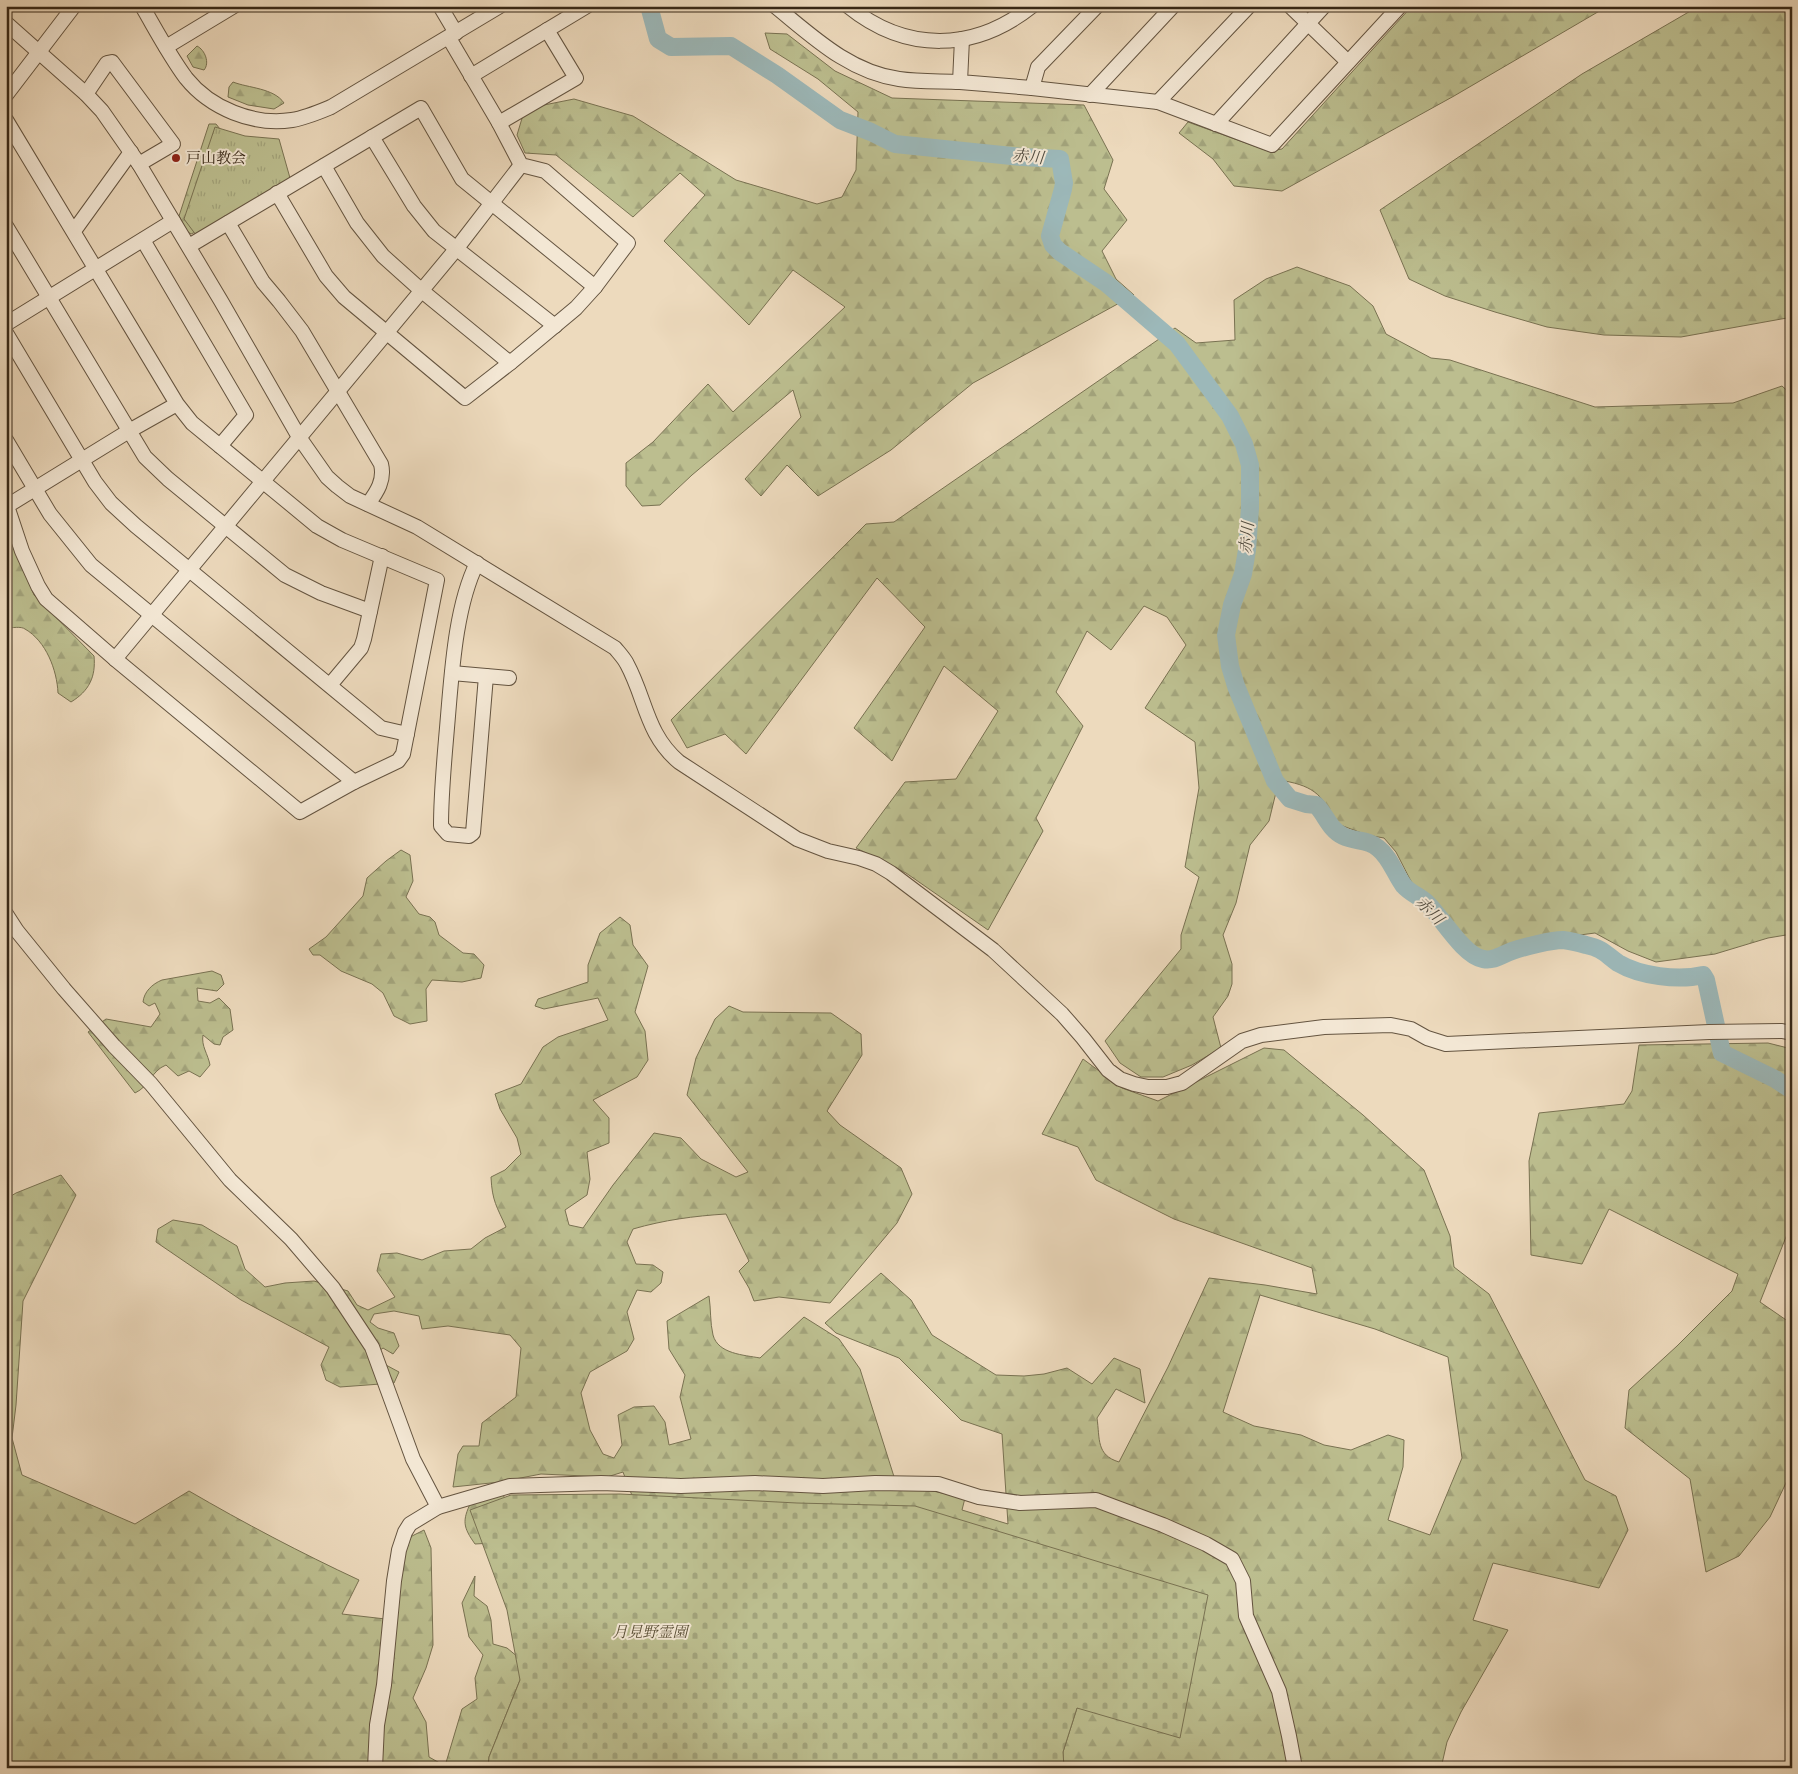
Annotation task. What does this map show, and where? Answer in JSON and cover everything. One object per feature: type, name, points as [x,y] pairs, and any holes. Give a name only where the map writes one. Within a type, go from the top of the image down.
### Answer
[{"type":"street","points":[[6,95],[74,6]]},
{"type":"street","points":[[142,6],[187,79],[215,104],[251,118],[271,121],[291,120],[331,107],[500,6]]},
{"type":"street","points":[[166,47],[234,6]]},
{"type":"street","points":[[277,193],[326,276],[344,297],[465,398],[555,326],[576,308],[594,288],[628,243],[544,172],[521,165],[471,76],[440,6]]},
{"type":"street","points":[[471,76],[587,6]]},
{"type":"street","points":[[775,6],[833,53],[863,69],[898,79],[1032,88],[1158,102],[1272,145],[1400,6]]},
{"type":"street","points":[[848,6],[886,31],[908,38],[934,41],[978,36],[996,29],[1032,6]]},
{"type":"street","points":[[1032,88],[1038,68],[1097,6]]},
{"type":"street","points":[[1090,95],[1173,6]]},
{"type":"street","points":[[1158,102],[1249,6]]},
{"type":"street","points":[[1290,6],[1348,62]]},
{"type":"street","points":[[1216,124],[1324,6]]},
{"type":"street","points":[[6,23],[86,94],[102,111],[135,158],[189,246],[299,437],[327,477],[336,486],[350,496],[418,527],[615,648],[627,663],[653,730],[668,753],[797,839],[828,851],[860,858],[876,864],[891,874],[993,950],[1062,1014],[1108,1070],[1120,1079],[1148,1087],[1167,1087],[1182,1083],[1242,1041],[1261,1035],[1324,1026],[1390,1025],[1411,1029],[1427,1038],[1446,1044],[1709,1032],[1782,1031],[1792,1033]]},
{"type":"street","points":[[499,123],[576,78],[547,30]]},
{"type":"street","points":[[960,82],[962,39]]},
{"type":"street","points":[[74,231],[135,158],[173,144],[112,62],[107,63],[86,94]]},
{"type":"street","points":[[189,246],[421,108],[462,179],[594,288]]},
{"type":"street","points":[[6,120],[177,404],[192,423],[317,526],[342,540],[437,580],[403,754],[398,761],[354,782],[300,812],[58,612],[46,599],[38,586],[22,551],[7,506],[129,431],[177,404]]},
{"type":"street","points":[[372,137],[414,206],[434,231],[555,326]]},
{"type":"street","points":[[115,659],[458,248],[521,165]]},
{"type":"street","points":[[324,166],[368,239],[383,256],[422,291],[510,363]]},
{"type":"street","points":[[6,324],[173,221]]},
{"type":"street","points":[[228,223],[262,282],[302,331],[382,464],[383,473],[378,490],[368,504]]},
{"type":"street","points":[[6,226],[146,457],[168,480],[285,574],[321,593],[370,611]]},
{"type":"street","points":[[143,240],[246,415],[220,446]]},
{"type":"street","points":[[6,333],[95,482],[111,503],[136,526],[381,728],[407,734]]},
{"type":"street","points":[[6,440],[50,514],[91,564],[151,616],[256,699],[354,782]]},
{"type":"street","points":[[330,685],[361,648],[382,556]]},
{"type":"street","points":[[477,563],[470,578],[463,602],[452,673],[441,797],[441,826],[448,834],[469,836],[473,832],[486,676]]},
{"type":"street","points":[[452,673],[509,678]]},
{"type":"street","points":[[6,914],[12,934],[64,988],[114,1046],[157,1091],[230,1180],[291,1239],[333,1288],[372,1347],[412,1459],[438,1507]]},
{"type":"street","points":[[375,1768],[377,1725],[384,1685],[394,1581],[399,1550],[410,1524],[438,1507],[510,1486],[601,1483],[681,1486],[755,1483],[823,1486],[875,1483],[938,1484],[979,1497],[1020,1503],[1096,1500],[1162,1525],[1206,1544],[1232,1559],[1243,1581],[1246,1616],[1278,1691],[1295,1768]]},
{"type":"green space","points":[[1412,6],[1608,6],[1454,96],[1282,191],[1234,186],[1213,159],[1179,133],[1188,122],[1268,151],[1282,149]]},
{"type":"green space","points":[[1699,6],[1792,6],[1792,313],[1787,318],[1681,337],[1604,335],[1547,327],[1445,296],[1409,279],[1380,210],[1582,74]]},
{"type":"green space","points":[[765,33],[787,34],[835,71],[892,98],[1084,105],[1113,160],[1104,189],[1127,220],[1102,251],[1116,279],[1134,295],[973,383],[891,450],[818,496],[787,465],[761,496],[745,479],[801,417],[793,390],[692,475],[660,505],[642,506],[626,486],[626,463],[653,442],[708,384],[733,412],[845,307],[793,270],[749,325],[664,241],[705,195],[680,173],[633,217],[556,155],[525,153],[517,135],[523,115],[544,105],[574,99],[633,116],[736,180],[817,204],[842,197],[856,170],[858,112],[818,79],[770,49]]},
{"type":"green space","points":[[197,46],[206,57],[207,64],[204,70],[193,67],[187,56]]},
{"type":"green space","points":[[233,82],[267,91],[280,98],[284,103],[274,109],[248,105],[228,97],[229,87]]},
{"type":"green space","points":[[209,124],[216,124],[224,134],[202,229],[191,234],[187,231],[179,216]]},
{"type":"green space","points":[[215,127],[245,136],[279,139],[290,178],[196,235],[184,219]]},
{"type":"green space","points":[[1297,267],[1350,286],[1373,306],[1386,334],[1431,358],[1450,360],[1595,407],[1733,403],[1782,386],[1792,395],[1792,934],[1768,938],[1715,954],[1656,962],[1628,951],[1595,933],[1534,941],[1494,955],[1484,955],[1474,951],[1461,932],[1416,891],[1396,852],[1384,838],[1367,835],[1335,823],[1326,804],[1314,792],[1299,784],[1279,780],[1269,821],[1250,845],[1236,903],[1223,935],[1232,964],[1232,984],[1228,996],[1213,1017],[1221,1048],[1192,1065],[1163,1077],[1141,1077],[1120,1063],[1105,1041],[1181,949],[1181,935],[1199,877],[1185,867],[1199,788],[1195,742],[1145,708],[1186,645],[1167,617],[1144,606],[1111,650],[1087,631],[1056,692],[1083,726],[1036,818],[1043,831],[988,930],[906,873],[856,848],[905,782],[956,779],[998,711],[944,666],[892,761],[854,728],[925,627],[877,578],[746,754],[725,734],[687,748],[671,720],[866,524],[894,522],[1175,328],[1196,343],[1235,340],[1234,300],[1266,279]]},
{"type":"green space","points":[[10,535],[34,595],[94,656],[94,670],[90,683],[71,702],[58,693],[53,666],[39,641],[23,628],[6,628],[6,536]]},
{"type":"green space","points":[[401,850],[410,855],[413,881],[406,897],[419,914],[430,917],[435,922],[439,935],[463,953],[474,954],[484,965],[481,978],[462,982],[432,980],[426,989],[427,1021],[410,1024],[394,1016],[383,993],[372,984],[341,971],[320,955],[313,955],[309,949],[326,937],[363,896],[367,878]]},
{"type":"green space","points":[[620,917],[630,925],[633,945],[648,966],[635,1012],[645,1031],[648,1060],[637,1077],[593,1100],[609,1118],[609,1143],[587,1152],[590,1179],[587,1195],[565,1210],[569,1225],[583,1228],[613,1185],[654,1133],[681,1138],[701,1159],[736,1177],[748,1172],[687,1095],[696,1058],[715,1019],[729,1006],[743,1012],[831,1013],[861,1034],[862,1055],[827,1111],[840,1125],[901,1168],[912,1194],[897,1223],[830,1303],[779,1297],[754,1301],[739,1271],[749,1261],[726,1214],[679,1219],[633,1229],[627,1242],[636,1264],[653,1265],[663,1272],[661,1283],[651,1292],[637,1290],[627,1312],[634,1339],[627,1351],[590,1372],[581,1393],[590,1430],[603,1454],[614,1458],[622,1445],[618,1415],[634,1407],[654,1406],[665,1422],[669,1445],[691,1439],[680,1397],[685,1375],[669,1349],[667,1321],[709,1296],[713,1335],[720,1346],[732,1352],[760,1358],[804,1317],[839,1339],[860,1369],[896,1483],[965,1498],[962,1510],[1008,1524],[1002,1434],[961,1420],[899,1358],[836,1333],[825,1323],[881,1273],[911,1300],[932,1335],[996,1375],[1024,1376],[1044,1374],[1067,1368],[1092,1384],[1114,1358],[1140,1369],[1145,1403],[1116,1389],[1097,1418],[1100,1445],[1103,1451],[1106,1455],[1119,1462],[1168,1367],[1209,1278],[1317,1294],[1312,1268],[1174,1219],[1096,1180],[1078,1147],[1042,1134],[1083,1059],[1122,1088],[1158,1101],[1264,1048],[1284,1050],[1363,1115],[1424,1170],[1450,1236],[1454,1267],[1489,1294],[1585,1480],[1616,1496],[1628,1530],[1599,1588],[1493,1563],[1473,1620],[1508,1630],[1461,1712],[1447,1742],[1441,1768],[1064,1768],[1063,1752],[1077,1708],[636,1506],[623,1472],[607,1477],[541,1474],[500,1482],[453,1487],[458,1454],[463,1446],[479,1446],[482,1423],[516,1397],[521,1348],[510,1335],[448,1326],[422,1329],[419,1316],[394,1311],[374,1314],[370,1322],[378,1328],[394,1333],[399,1346],[393,1354],[383,1348],[371,1357],[399,1372],[394,1383],[340,1387],[326,1380],[321,1365],[329,1347],[241,1300],[156,1242],[158,1229],[173,1220],[202,1225],[237,1246],[245,1269],[265,1287],[285,1283],[314,1281],[348,1291],[357,1305],[368,1310],[395,1297],[377,1271],[381,1254],[397,1253],[422,1260],[444,1251],[471,1249],[485,1238],[506,1227],[494,1198],[491,1177],[505,1170],[521,1154],[517,1138],[500,1109],[495,1094],[521,1084],[543,1047],[558,1037],[608,1020],[598,998],[544,1009],[535,1006],[538,999],[588,982],[588,965],[600,933]],"holes":[[[1260,1295],[1375,1329],[1448,1357],[1462,1458],[1430,1535],[1388,1520],[1403,1467],[1404,1440],[1388,1435],[1351,1450],[1324,1445],[1301,1435],[1254,1426],[1223,1412]]]},
{"type":"green space","points":[[212,971],[221,975],[224,984],[217,991],[197,988],[198,1001],[210,1003],[219,998],[230,1009],[233,1030],[223,1037],[220,1045],[214,1044],[203,1035],[204,1046],[210,1065],[200,1077],[189,1071],[178,1076],[166,1065],[157,1071],[144,1087],[135,1093],[88,1032],[106,1019],[151,1027],[160,1014],[155,1003],[149,1006],[143,1002],[145,995],[152,986],[162,980]]},
{"type":"green space","points":[[1768,1043],[1792,1049],[1792,1222],[1760,1302],[1792,1324],[1792,1470],[1770,1517],[1739,1556],[1706,1572],[1690,1479],[1625,1428],[1629,1390],[1677,1346],[1732,1291],[1738,1274],[1609,1209],[1582,1264],[1531,1255],[1529,1161],[1539,1113],[1624,1104],[1632,1091],[1639,1045]]},
{"type":"green space","points":[[61,1175],[76,1195],[23,1301],[12,1438],[22,1475],[135,1524],[189,1491],[273,1537],[359,1580],[342,1614],[394,1620],[403,1548],[412,1536],[424,1530],[431,1548],[433,1645],[426,1668],[413,1698],[426,1722],[429,1757],[445,1766],[462,1709],[477,1699],[475,1678],[483,1655],[469,1637],[462,1603],[475,1576],[474,1596],[487,1606],[491,1620],[493,1644],[507,1648],[524,1662],[520,1680],[489,1757],[488,1768],[6,1768],[6,1199]]},
{"type":"green space","points":[[501,1493],[515,1510],[492,1543],[475,1544],[465,1524],[466,1514],[471,1502]]},
{"type":"green space","name":"月見野霊園","points":[[620,1494],[797,1503],[915,1506],[1208,1595],[1180,1738],[1077,1708],[1063,1752],[1064,1768],[488,1768],[489,1757],[520,1680],[507,1610],[470,1510],[511,1495]]},
{"type":"waterway","name":"赤川","points":[[649,6],[658,39],[671,47],[731,46],[777,75],[840,120],[895,144],[1060,159],[1064,183],[1050,236],[1053,245],[1060,252],[1106,283],[1177,344],[1230,416],[1244,444],[1250,465],[1250,508],[1247,550],[1243,574],[1232,605],[1226,635],[1230,666],[1236,686],[1275,781],[1290,799],[1316,805],[1338,833],[1348,838],[1370,843],[1378,848],[1389,861],[1404,886],[1428,904],[1461,944],[1476,956],[1483,959],[1491,959],[1545,942],[1563,940],[1597,948],[1618,963],[1648,974],[1671,977],[1703,975],[1706,980],[1722,1053],[1775,1079],[1792,1090]]},
{"type":"place","name":"戸山教会","points":[[176,158]]}]
